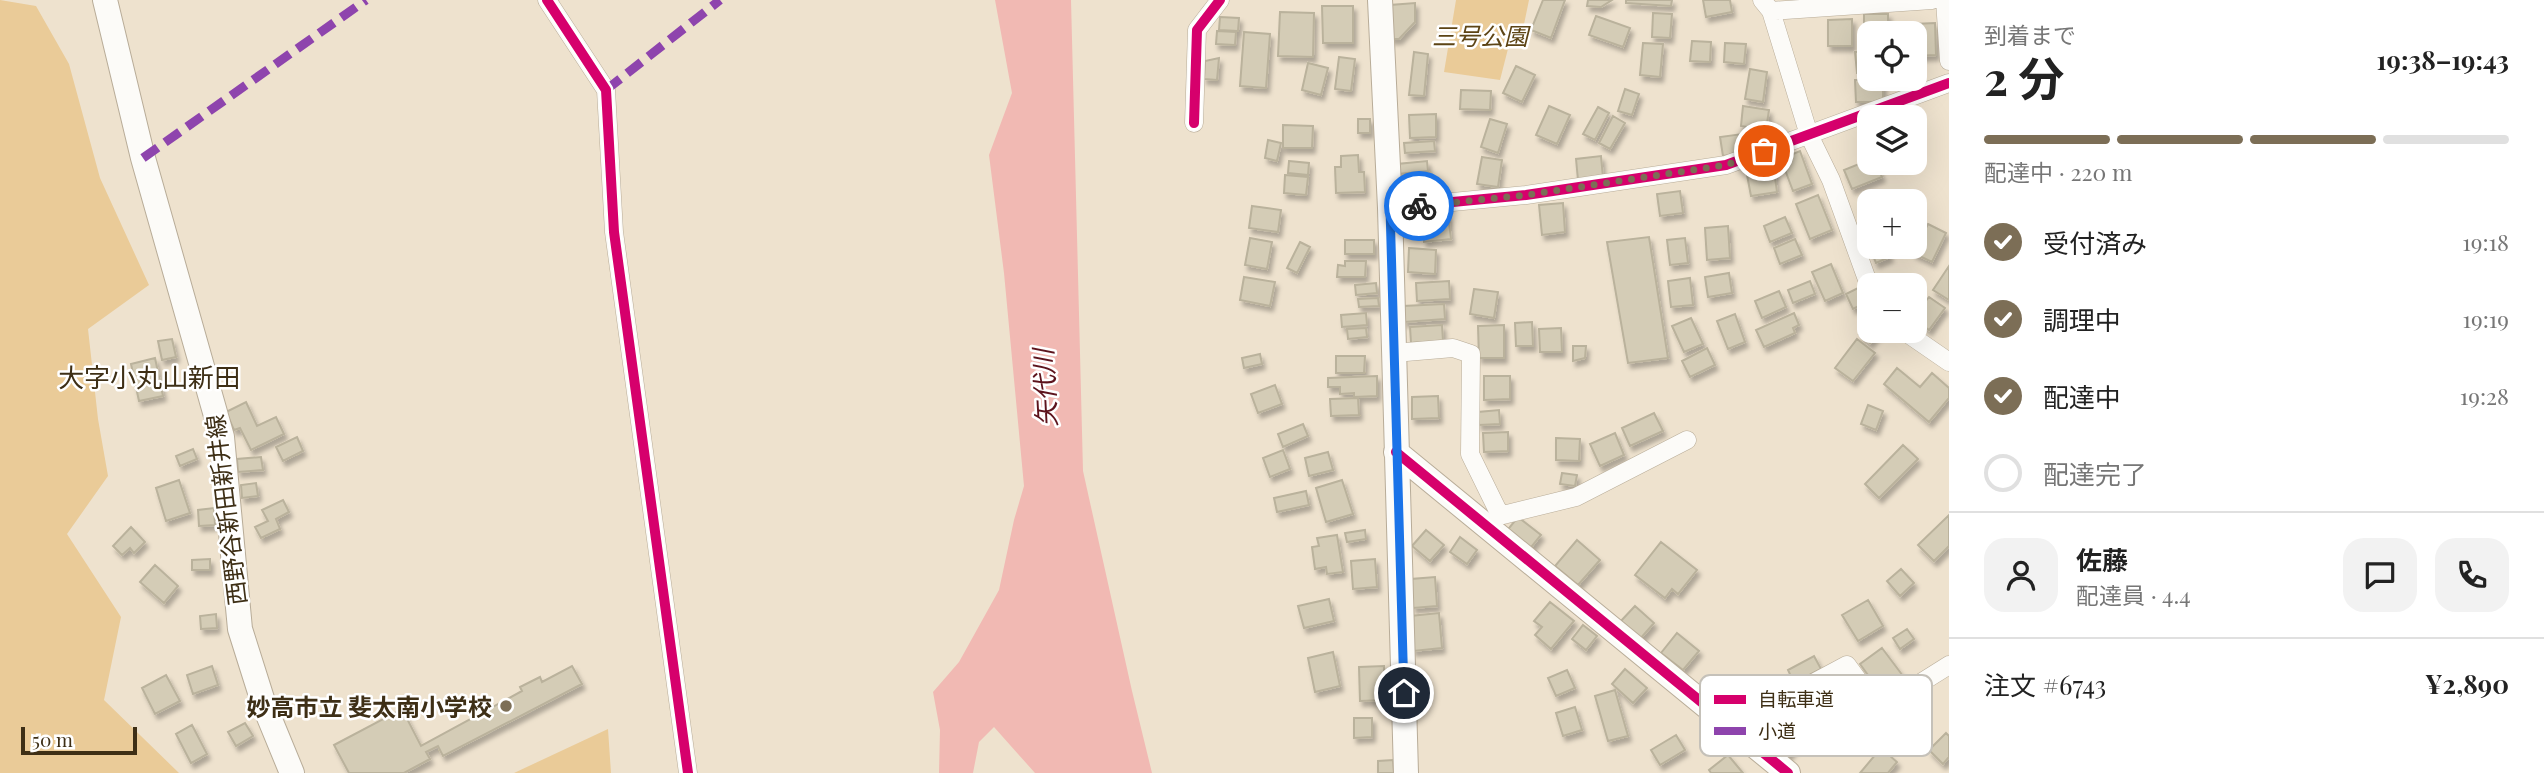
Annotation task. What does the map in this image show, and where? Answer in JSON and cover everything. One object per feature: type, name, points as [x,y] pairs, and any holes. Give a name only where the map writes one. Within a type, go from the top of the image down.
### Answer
[{"type":"main road","name":"西野谷新田新井線","points":[[105,0],[143,158],[222,437],[240,629],[264,705],[292,773]]},
{"type":"main road","points":[[1380,0],[1390,208],[1406,773]]},
{"type":"main road","points":[[1396,452],[1497,523],[1700,700]]},
{"type":"main road","points":[[1767,756],[1788,773]]},
{"type":"street","points":[[547,0],[607,90],[614,232],[688,773]]},
{"type":"street","points":[[1194,123],[1197,30],[1220,0]]},
{"type":"street","points":[[1865,273],[1831,180],[1809,135],[1766,6],[1932,0]]},
{"type":"street","points":[[1945,0],[1949,61]]},
{"type":"street","points":[[1390,208],[1526,195],[1726,165],[1949,83]]},
{"type":"street","points":[[1921,343],[1949,362]]},
{"type":"street","points":[[1394,353],[1453,348],[1471,354],[1470,454],[1496,509],[1497,523],[1576,497],[1687,440]]},
{"type":"street","points":[[1828,675],[1847,665],[1854,675]]},
{"type":"street","points":[[1932,676],[1949,665]]},
{"type":"green space","points":[[0,0],[36,6],[69,64],[100,178],[149,285],[88,329],[98,419],[108,476],[67,534],[121,617],[104,700],[179,773],[0,773]]},
{"type":"green space","name":"三号公園","points":[[1456,0],[1529,0],[1523,29],[1516,31],[1510,41],[1500,80],[1444,72]]},
{"type":"green space","points":[[608,729],[611,773],[514,773]]},
{"type":"water","name":"矢代川","points":[[995,0],[1071,0],[1083,471],[1152,773],[1035,773],[994,727],[979,742],[973,773],[939,773],[940,730],[933,692],[959,662],[999,590],[1024,486],[1004,273],[989,155],[1012,93]]},
{"type":"building","points":[[1543,0],[1565,0],[1551,38],[1531,30]]},
{"type":"building","points":[[1588,0],[1612,0],[1601,7],[1587,6]]},
{"type":"building","points":[[1626,0],[1672,0],[1671,6],[1626,3]]},
{"type":"building","points":[[1703,0],[1730,0],[1732,12],[1706,17]]},
{"type":"building","points":[[1415,3],[1415,22],[1399,39],[1390,39],[1390,5]]},
{"type":"building","points":[[1322,6],[1353,6],[1353,43],[1323,43]]},
{"type":"building","points":[[1280,12],[1314,13],[1313,57],[1278,56]]},
{"type":"building","points":[[1653,13],[1672,14],[1670,38],[1652,37]]},
{"type":"building","points":[[1864,14],[1888,14],[1888,21],[1864,21]]},
{"type":"building","points":[[1596,16],[1630,28],[1623,47],[1589,35]]},
{"type":"building","points":[[1220,17],[1239,18],[1238,31],[1219,30]]},
{"type":"building","points":[[1852,19],[1852,46],[1828,46],[1828,20]]},
{"type":"building","points":[[1927,23],[1935,23],[1936,55],[1927,55]]},
{"type":"building","points":[[1217,31],[1236,32],[1235,45],[1216,44]]},
{"type":"building","points":[[1244,32],[1270,34],[1266,88],[1240,86]]},
{"type":"building","points":[[1692,41],[1711,42],[1710,62],[1690,61]]},
{"type":"building","points":[[1643,43],[1663,44],[1660,77],[1640,75]]},
{"type":"building","points":[[1725,43],[1746,44],[1744,64],[1724,62]]},
{"type":"building","points":[[1414,52],[1428,54],[1424,96],[1409,95]]},
{"type":"building","points":[[1339,57],[1355,59],[1351,91],[1335,89]]},
{"type":"building","points":[[1219,58],[1217,80],[1204,79],[1205,61]]},
{"type":"building","points":[[1308,63],[1328,68],[1321,95],[1302,90]]},
{"type":"building","points":[[1516,66],[1535,75],[1522,102],[1503,93]]},
{"type":"building","points":[[1750,69],[1767,72],[1763,102],[1745,99]]},
{"type":"building","points":[[1855,80],[1857,91],[1883,91],[1883,102],[1856,102]]},
{"type":"building","points":[[1625,89],[1639,94],[1632,115],[1618,111]]},
{"type":"building","points":[[1461,90],[1491,91],[1490,110],[1460,109]]},
{"type":"building","points":[[1549,106],[1570,115],[1557,144],[1536,135]]},
{"type":"building","points":[[1743,106],[1769,110],[1766,130],[1741,126]]},
{"type":"building","points":[[1598,107],[1609,113],[1595,140],[1583,134]]},
{"type":"building","points":[[1436,114],[1436,137],[1410,138],[1409,115]]},
{"type":"building","points":[[1613,116],[1625,123],[1610,149],[1599,143]]},
{"type":"building","points":[[1358,119],[1370,119],[1370,133],[1358,133]]},
{"type":"building","points":[[1490,119],[1507,124],[1498,153],[1481,147]]},
{"type":"building","points":[[1283,125],[1313,126],[1312,148],[1283,148]]},
{"type":"building","points":[[1742,134],[1745,152],[1723,156],[1720,137]]},
{"type":"building","points":[[1268,140],[1281,143],[1277,161],[1265,158]]},
{"type":"building","points":[[1434,141],[1435,151],[1405,153],[1404,143]]},
{"type":"building","points":[[1800,151],[1812,184],[1793,191],[1781,159]]},
{"type":"building","points":[[1358,155],[1359,172],[1364,172],[1365,192],[1336,193],[1335,167],[1341,167],[1341,156]]},
{"type":"building","points":[[1601,156],[1603,178],[1578,180],[1576,159]]},
{"type":"building","points":[[1482,157],[1502,160],[1498,187],[1477,184]]},
{"type":"building","points":[[1289,161],[1309,163],[1308,175],[1288,173]]},
{"type":"building","points":[[1427,161],[1428,171],[1398,174],[1397,164]]},
{"type":"building","points":[[1857,165],[1857,175],[1882,177],[1852,189],[1844,170]]},
{"type":"building","points":[[1774,170],[1777,192],[1751,196],[1747,175]]},
{"type":"building","points":[[1285,175],[1308,177],[1306,195],[1284,193]]},
{"type":"building","points":[[1424,181],[1425,195],[1403,198],[1403,183]]},
{"type":"building","points":[[1680,191],[1683,213],[1660,216],[1657,194]]},
{"type":"building","points":[[1818,195],[1832,230],[1810,239],[1796,204]]},
{"type":"building","points":[[1563,203],[1565,232],[1542,235],[1539,205]]},
{"type":"building","points":[[1252,206],[1281,210],[1278,232],[1249,228]]},
{"type":"building","points":[[1448,215],[1451,239],[1424,242],[1422,218]]},
{"type":"building","points":[[1785,217],[1792,233],[1770,242],[1764,226]]},
{"type":"building","points":[[1928,224],[1946,233],[1932,262],[1926,259]]},
{"type":"building","points":[[1728,226],[1730,258],[1707,260],[1705,228]]},
{"type":"building","points":[[1649,237],[1668,358],[1628,363],[1607,242]]},
{"type":"building","points":[[1250,238],[1272,242],[1267,269],[1245,265]]},
{"type":"building","points":[[1685,238],[1688,263],[1670,265],[1667,240]]},
{"type":"building","points":[[1795,239],[1802,255],[1780,264],[1774,248]]},
{"type":"building","points":[[1345,240],[1374,240],[1374,254],[1345,254]]},
{"type":"building","points":[[1300,242],[1310,247],[1297,273],[1287,268]]},
{"type":"building","points":[[1409,248],[1436,250],[1435,274],[1408,272]]},
{"type":"building","points":[[1345,261],[1366,261],[1365,277],[1337,277],[1338,265],[1345,266]]},
{"type":"building","points":[[1831,264],[1843,293],[1825,301],[1812,272]]},
{"type":"building","points":[[1949,266],[1949,300],[1933,290]]},
{"type":"building","points":[[1729,273],[1732,293],[1708,297],[1705,277]]},
{"type":"building","points":[[1244,277],[1275,282],[1270,306],[1240,300]]},
{"type":"building","points":[[1690,278],[1693,305],[1671,307],[1668,281]]},
{"type":"building","points":[[1449,281],[1450,299],[1417,301],[1416,283]]},
{"type":"building","points":[[1810,281],[1815,294],[1793,303],[1788,290]]},
{"type":"building","points":[[1376,283],[1377,293],[1356,295],[1355,285]]},
{"type":"building","points":[[1857,288],[1857,307],[1853,309],[1846,294]]},
{"type":"building","points":[[1474,289],[1498,292],[1494,318],[1470,314]]},
{"type":"building","points":[[1779,291],[1786,307],[1762,318],[1755,301]]},
{"type":"building","points":[[1929,297],[1945,308],[1929,330],[1927,329]]},
{"type":"building","points":[[1378,298],[1379,306],[1359,307],[1358,299]]},
{"type":"building","points":[[1444,304],[1445,319],[1404,322],[1403,306]]},
{"type":"building","points":[[1366,313],[1367,325],[1342,327],[1341,315]]},
{"type":"building","points":[[1794,313],[1799,325],[1793,328],[1795,333],[1764,347],[1756,330]]},
{"type":"building","points":[[1735,314],[1745,342],[1728,349],[1717,321]]},
{"type":"building","points":[[1691,318],[1703,344],[1684,352],[1672,326]]},
{"type":"building","points":[[1532,322],[1533,346],[1516,346],[1515,323]]},
{"type":"building","points":[[1442,325],[1443,341],[1411,343],[1410,327]]},
{"type":"building","points":[[1504,325],[1504,358],[1479,358],[1478,326]]},
{"type":"building","points":[[1366,328],[1367,337],[1348,339],[1347,329]]},
{"type":"building","points":[[1561,328],[1562,352],[1540,352],[1539,329]]},
{"type":"building","points":[[172,339],[176,357],[162,360],[158,341]]},
{"type":"building","points":[[1857,339],[1857,343],[1862,343],[1875,353],[1853,381],[1835,368]]},
{"type":"building","points":[[1573,346],[1586,346],[1585,358],[1573,361]]},
{"type":"building","points":[[1707,348],[1715,365],[1690,377],[1682,361]]},
{"type":"building","points":[[1260,354],[1262,364],[1244,368],[1242,358]]},
{"type":"building","points":[[1336,356],[1365,356],[1364,373],[1336,373]]},
{"type":"building","points":[[155,358],[163,396],[139,401],[131,364]]},
{"type":"building","points":[[1897,368],[1920,387],[1932,373],[1949,388],[1949,398],[1929,422],[1884,384]]},
{"type":"building","points":[[1377,376],[1377,396],[1354,397],[1354,393],[1340,394],[1340,387],[1328,387],[1328,378]]},
{"type":"building","points":[[1484,376],[1510,376],[1510,399],[1484,400]]},
{"type":"building","points":[[1275,385],[1282,404],[1258,413],[1251,394]]},
{"type":"building","points":[[1438,396],[1439,418],[1412,419],[1412,397]]},
{"type":"building","points":[[1358,398],[1359,415],[1331,416],[1330,399]]},
{"type":"building","points":[[246,402],[257,426],[276,417],[284,434],[251,450],[240,428],[234,430],[226,412]]},
{"type":"building","points":[[1868,405],[1883,411],[1876,430],[1861,424]]},
{"type":"building","points":[[1499,410],[1500,424],[1479,425],[1478,412]]},
{"type":"building","points":[[1654,413],[1663,431],[1630,446],[1622,428]]},
{"type":"building","points":[[1303,424],[1308,436],[1283,447],[1278,434]]},
{"type":"building","points":[[1508,432],[1508,451],[1484,452],[1483,433]]},
{"type":"building","points":[[1615,433],[1624,455],[1600,466],[1590,444]]},
{"type":"building","points":[[297,437],[303,451],[283,461],[276,447]]},
{"type":"building","points":[[1556,438],[1580,439],[1579,461],[1556,460]]},
{"type":"building","points":[[1903,445],[1918,459],[1879,498],[1865,484]]},
{"type":"building","points":[[193,449],[197,459],[180,466],[176,456]]},
{"type":"building","points":[[1283,450],[1290,469],[1270,477],[1263,458]]},
{"type":"building","points":[[1328,452],[1333,470],[1309,476],[1305,458]]},
{"type":"building","points":[[261,457],[263,470],[238,472],[237,459]]},
{"type":"building","points":[[1562,473],[1577,475],[1575,486],[1560,484]]},
{"type":"building","points":[[179,480],[190,513],[166,521],[156,488]]},
{"type":"building","points":[[1342,480],[1353,514],[1326,522],[1316,488]]},
{"type":"building","points":[[256,483],[258,496],[242,498],[241,485]]},
{"type":"building","points":[[1306,491],[1309,505],[1277,512],[1274,498]]},
{"type":"building","points":[[283,500],[289,512],[276,519],[280,529],[261,538],[255,527],[268,521],[262,510]]},
{"type":"building","points":[[214,508],[215,525],[199,526],[198,510]]},
{"type":"building","points":[[1949,515],[1949,546],[1934,561],[1918,545]]},
{"type":"building","points":[[1518,517],[1541,535],[1528,551],[1505,533]]},
{"type":"building","points":[[131,527],[145,542],[134,553],[130,548],[122,555],[113,546]]},
{"type":"building","points":[[1365,530],[1366,539],[1347,542],[1345,533]]},
{"type":"building","points":[[1426,530],[1444,545],[1430,561],[1412,546]]},
{"type":"building","points":[[1337,535],[1343,572],[1327,574],[1326,567],[1315,569],[1312,547],[1319,546],[1317,538]]},
{"type":"building","points":[[1460,537],[1477,550],[1467,564],[1450,552]]},
{"type":"building","points":[[1577,540],[1600,560],[1578,585],[1555,566]]},
{"type":"building","points":[[1661,542],[1697,570],[1678,594],[1672,589],[1665,598],[1635,575]]},
{"type":"building","points":[[210,559],[210,570],[192,570],[192,560]]},
{"type":"building","points":[[1375,559],[1377,587],[1353,589],[1351,561]]},
{"type":"building","points":[[155,565],[178,586],[164,603],[140,582]]},
{"type":"building","points":[[1901,569],[1914,583],[1900,596],[1887,581]]},
{"type":"building","points":[[1435,577],[1437,606],[1413,608],[1411,579]]},
{"type":"building","points":[[1329,599],[1334,621],[1304,628],[1298,606]]},
{"type":"building","points":[[1868,600],[1883,626],[1858,641],[1842,615]]},
{"type":"building","points":[[1550,602],[1574,621],[1551,649],[1535,635],[1542,627],[1534,621]]},
{"type":"building","points":[[1635,606],[1654,623],[1640,639],[1620,622]]},
{"type":"building","points":[[1439,613],[1442,648],[1413,651],[1410,616]]},
{"type":"building","points":[[216,614],[217,628],[201,629],[200,616]]},
{"type":"building","points":[[1583,625],[1597,636],[1586,650],[1572,639]]},
{"type":"building","points":[[1907,629],[1914,639],[1900,649],[1893,638]]},
{"type":"building","points":[[1677,633],[1699,651],[1683,670],[1661,653]]},
{"type":"building","points":[[1882,648],[1902,675],[1868,675],[1860,664]]},
{"type":"building","points":[[1333,652],[1340,686],[1315,692],[1308,658]]},
{"type":"building","points":[[1814,656],[1821,669],[1809,675],[1790,675],[1788,670]]},
{"type":"building","points":[[212,666],[218,685],[193,694],[187,675]]},
{"type":"building","points":[[572,666],[582,684],[443,756],[438,746],[426,752],[430,759],[404,773],[349,773],[334,745],[402,709],[421,746],[522,691],[520,687],[540,677],[542,682]]},
{"type":"building","points":[[1384,666],[1384,700],[1360,701],[1359,667]]},
{"type":"building","points":[[1625,669],[1647,688],[1633,703],[1612,684]]},
{"type":"building","points":[[1567,670],[1575,688],[1556,696],[1548,678]]},
{"type":"building","points":[[166,675],[180,701],[155,714],[142,688]]},
{"type":"building","points":[[1615,690],[1628,736],[1608,741],[1595,696]]},
{"type":"building","points":[[1575,707],[1582,730],[1563,736],[1556,713]]},
{"type":"building","points":[[1354,718],[1372,718],[1372,737],[1354,738]]},
{"type":"building","points":[[245,723],[253,736],[236,746],[228,732]]},
{"type":"building","points":[[192,725],[207,754],[191,763],[176,734]]},
{"type":"building","points":[[1946,733],[1949,736],[1949,757],[1943,764],[1932,753],[1932,747]]},
{"type":"building","points":[[1676,735],[1685,750],[1660,765],[1651,750]]},
{"type":"building","points":[[1729,756],[1743,773],[1711,773],[1709,770]]},
{"type":"building","points":[[1874,756],[1890,756],[1897,762],[1888,773],[1860,773]]},
{"type":"building","points":[[1393,760],[1394,773],[1378,773],[1378,761]]},
{"type":"marked path","points":[[143,158],[366,0]]},
{"type":"marked path","points":[[606,90],[720,0]]},
{"type":"cycle path","points":[[547,0],[606,90],[614,232],[688,773]]},
{"type":"cycle path","points":[[1194,123],[1197,30],[1220,0]]},
{"type":"cycle path","points":[[1390,208],[1526,195],[1726,165],[1949,83]]},
{"type":"cycle path","points":[[1396,452],[1700,701]]},
{"type":"cycle path","points":[[1767,756],[1788,773]]},
{"type":"way so far","points":[[1419,206],[1526,195],[1726,165],[1764,151]]},
{"type":"place","name":"妙高市立 斐太南小学校","points":[[506,706]]},
{"type":"district","name":"大字小丸山新田","points":[[149,376]]},
{"type":"route","points":[[1404,693],[1390,208],[1419,206]]}]
